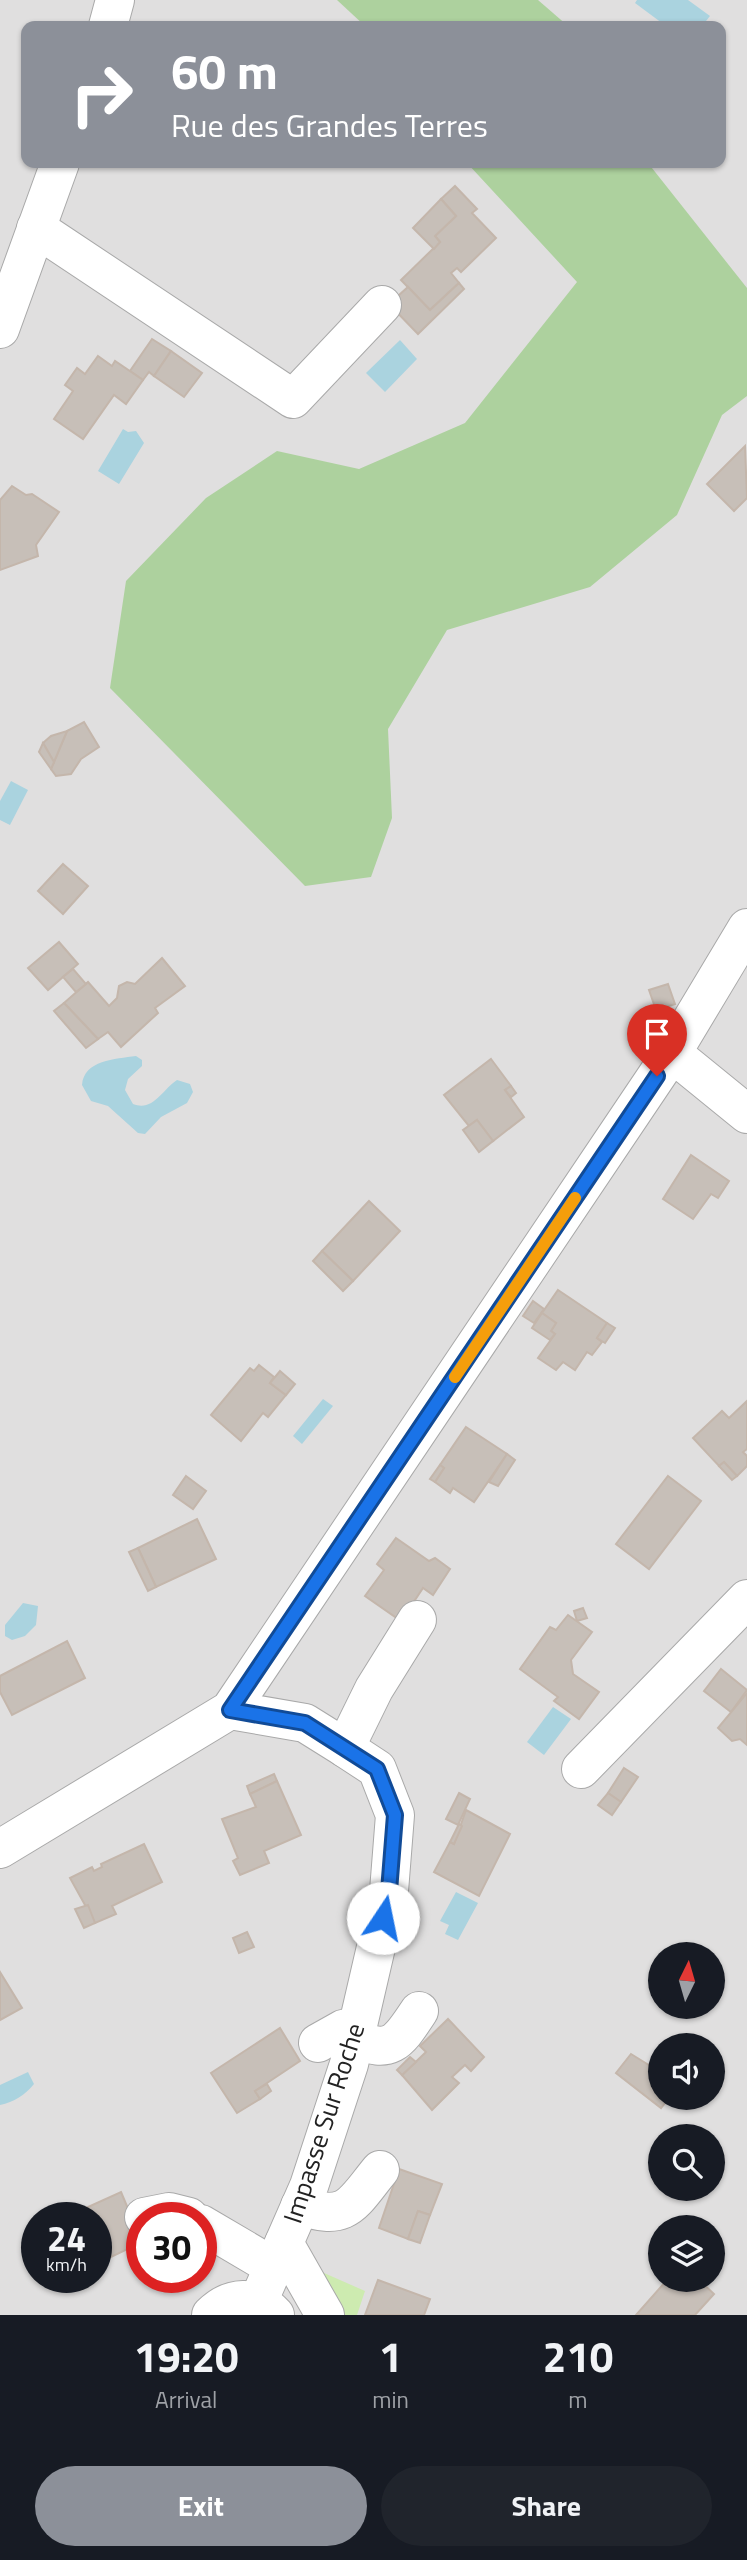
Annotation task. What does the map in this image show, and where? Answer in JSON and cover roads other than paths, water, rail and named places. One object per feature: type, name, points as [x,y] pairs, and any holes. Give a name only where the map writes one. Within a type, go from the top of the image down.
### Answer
[{"type":"street","points":[[109,21],[115,0]]},
{"type":"street","points":[[0,329],[58,168]]},
{"type":"street","points":[[37,228],[293,398],[382,305]]},
{"type":"street","points":[[0,1849],[230,1710],[672,1053],[747,928]]},
{"type":"street","points":[[672,1053],[747,1114]]},
{"type":"street","points":[[581,1769],[747,1599]]},
{"type":"street","points":[[345,1748],[374,1689],[417,1620]]},
{"type":"street","name":"Impasse Sur Roche","points":[[211,2315],[233,2301],[267,2309],[279,2255],[300,2206],[343,2036],[389,1891],[395,1815],[377,1769],[345,1748],[305,1723],[230,1710]]},
{"type":"street","points":[[343,2036],[372,2046],[387,2047],[402,2037],[419,2011]]},
{"type":"street","points":[[300,2206],[335,2214],[347,2210],[380,2170]]},
{"type":"street","points":[[217,2230],[279,2255],[325,2315]]},
{"type":"water","points":[[637,0],[688,0],[710,16],[706,21],[659,21],[635,3]]},
{"type":"water","points":[[400,340],[417,359],[385,392],[366,373]]},
{"type":"water","points":[[123,429],[128,432],[136,431],[144,443],[119,484],[98,471]]},
{"type":"water","points":[[11,781],[28,790],[10,825],[0,820],[0,801]]},
{"type":"water","points":[[136,1056],[142,1060],[142,1066],[128,1079],[125,1090],[133,1104],[140,1106],[152,1103],[177,1080],[190,1084],[193,1092],[187,1103],[161,1117],[145,1134],[138,1133],[108,1106],[91,1101],[82,1085],[88,1070],[94,1066],[110,1060]]},
{"type":"water","points":[[323,1399],[333,1406],[302,1444],[293,1436]]},
{"type":"water","points":[[23,1603],[38,1606],[36,1625],[25,1636],[12,1640],[5,1636],[5,1625]]},
{"type":"water","points":[[553,1707],[571,1719],[544,1755],[527,1742]]},
{"type":"water","points":[[456,1892],[478,1903],[458,1940],[445,1934],[449,1925],[440,1921]]},
{"type":"water","points":[[28,2072],[34,2084],[19,2098],[0,2105],[0,2085]]}]
